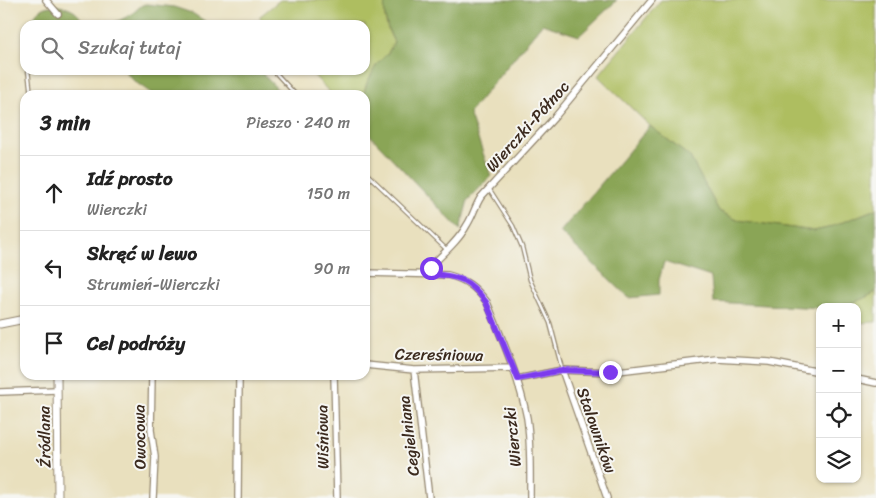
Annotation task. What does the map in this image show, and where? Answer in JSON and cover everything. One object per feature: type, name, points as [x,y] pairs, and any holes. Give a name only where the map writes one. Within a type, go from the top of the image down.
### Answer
[{"type":"street","points":[[46,0],[58,14]]},
{"type":"street","name":"Wierczki-Północ","points":[[431,274],[433,264],[464,230],[477,204],[488,188],[555,117],[652,0]]},
{"type":"street","name":"Wierczki","points":[[370,273],[448,275],[468,282],[479,292],[486,302],[518,379],[527,418],[530,457],[530,498]]},
{"type":"street","points":[[0,324],[20,320]]},
{"type":"street","points":[[518,379],[562,370],[610,372],[717,359],[769,362],[816,371]]},
{"type":"street","name":"Czereśniowa","points":[[370,366],[414,370],[513,368]]},
{"type":"street","name":"Cegielniana","points":[[414,370],[429,498]]},
{"type":"street","name":"Stalowników","points":[[562,370],[607,498]]},
{"type":"street","name":"Źródlana","points":[[57,380],[58,498]]},
{"type":"street","name":"Owocowa","points":[[152,380],[151,430],[155,457],[153,498]]},
{"type":"street","points":[[238,498],[239,380]]},
{"type":"street","name":"Wiśniowa","points":[[334,380],[337,498]]},
{"type":"street","points":[[861,380],[876,383]]},
{"type":"street","points":[[0,392],[57,390]]},
{"type":"lane","points":[[29,75],[30,90]]},
{"type":"lane","points":[[278,75],[291,90]]},
{"type":"lane","points":[[370,177],[447,250]]},
{"type":"lane","points":[[488,188],[513,226],[522,247],[530,280],[550,323],[562,370]]},
{"type":"green space","points":[[280,0],[385,0],[386,22],[394,42],[388,53],[377,64],[365,90],[327,90],[314,75],[370,75],[370,20],[262,20],[259,17]]},
{"type":"green space","points":[[385,0],[617,0],[579,36],[542,24],[469,113],[491,176],[468,200],[460,230],[370,135],[370,90],[365,90],[377,64],[388,53],[394,42],[386,22]]},
{"type":"green space","points":[[661,0],[876,0],[876,209],[828,228],[814,231],[737,220],[719,211],[690,157],[650,126],[598,76]]},
{"type":"green space","points":[[146,4],[174,7],[192,13],[203,20],[121,20]]},
{"type":"green space","points":[[49,6],[68,8],[84,20],[32,20],[37,12]]},
{"type":"green space","points":[[129,75],[264,75],[278,90],[147,90]]},
{"type":"green space","points":[[650,126],[690,157],[719,211],[737,220],[814,231],[828,228],[876,209],[876,292],[852,303],[816,303],[816,308],[713,302],[711,277],[664,262],[659,280],[659,295],[629,298],[560,232]]},
{"type":"green space","points":[[876,292],[876,322],[861,323],[861,303],[853,303]]},
{"type":"route","points":[[431,268],[431,274],[459,278],[468,282],[479,292],[486,302],[518,379],[562,370],[610,372]]}]
